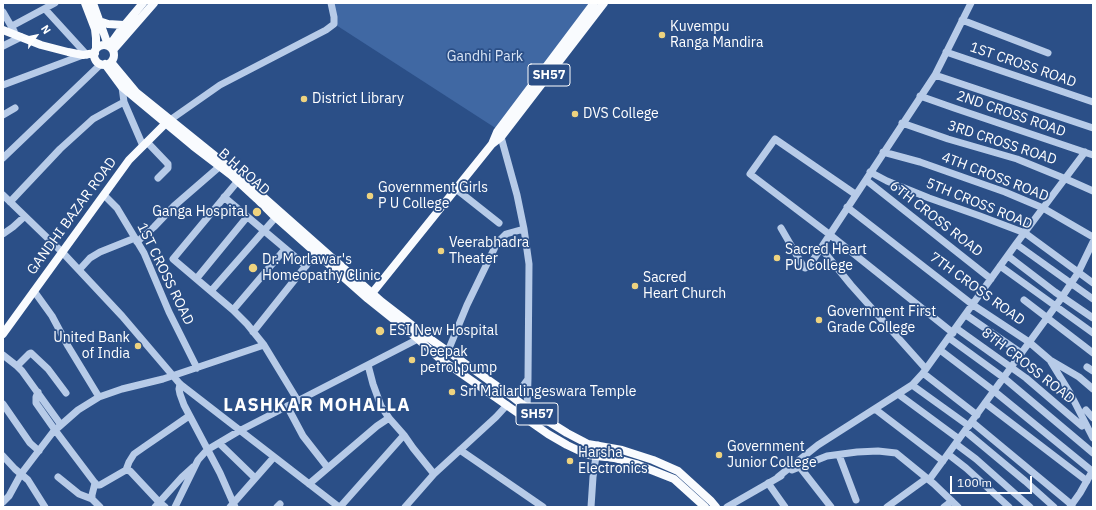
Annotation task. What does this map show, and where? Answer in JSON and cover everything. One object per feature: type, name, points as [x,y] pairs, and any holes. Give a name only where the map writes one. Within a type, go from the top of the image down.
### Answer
[{"type":"main road","points":[[85,3],[95,29],[96,38],[90,53]]},
{"type":"main road","points":[[93,3],[114,56],[106,63]]},
{"type":"main road","points":[[110,47],[124,25],[143,3]]},
{"type":"main road","points":[[110,47],[154,3]]},
{"type":"main road","name":"SH57","points":[[370,296],[492,144],[594,3]]},
{"type":"main road","name":"SH57","points":[[499,134],[604,3]]},
{"type":"main road","points":[[99,21],[108,24],[124,25]]},
{"type":"main road","points":[[3,30],[54,49],[90,53],[101,45],[110,47]]},
{"type":"main road","points":[[90,53],[96,60],[106,63],[168,122],[234,171],[310,239],[370,296]]},
{"type":"main road","name":"B H ROAD","points":[[106,63],[122,88],[168,122],[257,199],[316,253],[370,296]]},
{"type":"main road","name":"GANDHI BAZAR ROAD","points":[[3,334],[129,160],[168,122]]},
{"type":"main road","name":"SH57","points":[[370,296],[439,358],[548,434],[588,455],[614,458],[636,464],[674,479],[705,507]]},
{"type":"main road","name":"SH57","points":[[370,296],[392,310],[527,408],[567,433],[588,444],[622,450],[653,460],[678,472],[716,507]]},
{"type":"street","points":[[12,26],[55,3]]},
{"type":"street","points":[[168,122],[220,85],[326,30],[334,24],[331,3]]},
{"type":"street","points":[[781,228],[803,266],[805,268],[809,266],[855,194],[866,180],[902,123],[935,75],[971,3]]},
{"type":"street","points":[[3,85],[90,53],[45,9]]},
{"type":"street","points":[[3,12],[19,36],[3,46]]},
{"type":"street","points":[[962,20],[1048,53]]},
{"type":"street","name":"1ST CROSS ROAD","points":[[946,52],[1093,102]]},
{"type":"street","points":[[3,158],[106,63]]},
{"type":"street","points":[[935,75],[1093,128]]},
{"type":"street","points":[[122,88],[124,102],[145,144],[168,164],[168,168],[158,178]]},
{"type":"street","name":"2ND CROSS ROAD","points":[[920,96],[1093,155]]},
{"type":"street","points":[[10,202],[60,149],[93,119],[124,102]]},
{"type":"street","points":[[3,115],[15,108]]},
{"type":"street","name":"3RD CROSS ROAD","points":[[902,123],[982,150],[1017,159],[1093,191]]},
{"type":"street","points":[[499,134],[517,195],[529,264],[527,408]]},
{"type":"street","name":"8TH CROSS ROAD","points":[[855,194],[775,139],[750,174],[829,234],[953,333],[1011,367],[1037,387],[1082,426]]},
{"type":"street","name":"4TH CROSS ROAD","points":[[883,152],[920,162],[990,186],[1043,208],[1093,237]]},
{"type":"street","points":[[778,477],[818,445],[912,385],[925,371],[1016,244],[1085,152]]},
{"type":"street","points":[[79,270],[90,258],[100,252],[136,240],[154,227],[174,206],[219,167]]},
{"type":"street","name":"5TH CROSS ROAD","points":[[870,172],[887,181],[929,198],[1025,233],[1093,283]]},
{"type":"street","name":"6TH CROSS ROAD","points":[[866,180],[991,279]]},
{"type":"street","points":[[237,182],[173,259],[197,278],[247,324],[264,345],[298,401]]},
{"type":"street","points":[[456,189],[499,223]]},
{"type":"street","points":[[3,195],[79,270],[122,316],[180,384],[339,507],[404,435]]},
{"type":"street","name":"1ST CROSS ROAD","points":[[104,195],[117,208],[136,240],[197,368]]},
{"type":"street","points":[[224,197],[306,266]]},
{"type":"street","name":"7TH CROSS ROAD","points":[[847,207],[973,305],[1029,342],[1050,360],[1079,377],[1093,389]]},
{"type":"street","points":[[3,234],[24,217]]},
{"type":"street","points":[[197,278],[248,217]]},
{"type":"street","points":[[211,291],[276,217]]},
{"type":"street","points":[[448,351],[467,305],[497,242],[506,234],[524,229]]},
{"type":"street","points":[[887,507],[928,479],[943,461],[1055,307],[1078,273],[1093,242]]},
{"type":"street","points":[[1016,244],[1093,299]]},
{"type":"street","points":[[821,248],[925,371],[977,415]]},
{"type":"street","points":[[233,310],[285,249]]},
{"type":"street","points":[[253,332],[316,253]]},
{"type":"street","points":[[1008,256],[1093,318]]},
{"type":"street","points":[[1000,266],[1093,333]]},
{"type":"street","points":[[34,291],[52,316],[68,346],[99,397]]},
{"type":"street","points":[[1024,300],[1093,353]]},
{"type":"street","points":[[966,315],[1021,353]]},
{"type":"street","points":[[953,333],[1093,453]]},
{"type":"street","points":[[175,507],[198,460],[207,450],[239,430],[418,339]]},
{"type":"street","points":[[3,502],[9,496],[21,474],[55,430],[78,410],[99,397],[173,376],[264,345]]},
{"type":"street","points":[[912,385],[968,426],[1071,506],[1093,471],[994,391],[940,350]]},
{"type":"street","points":[[17,366],[31,353],[48,369],[66,393]]},
{"type":"street","points":[[3,355],[17,366],[38,392],[61,425]]},
{"type":"street","points":[[1050,360],[1070,393],[1093,438]]},
{"type":"street","points":[[368,365],[381,406],[434,474]]},
{"type":"street","points":[[514,398],[528,379]]},
{"type":"street","points":[[180,384],[179,389],[184,405],[220,473],[233,506],[274,457]]},
{"type":"street","points":[[38,392],[36,403],[97,485],[100,485],[126,470],[134,454],[189,416]]},
{"type":"street","points":[[898,394],[957,442],[1030,507]]},
{"type":"street","points":[[985,403],[1087,481]]},
{"type":"street","points":[[3,404],[30,443],[39,451]]},
{"type":"street","points":[[405,507],[434,474],[507,405]]},
{"type":"street","points":[[287,406],[303,436],[328,468]]},
{"type":"street","points":[[875,409],[943,461]]},
{"type":"street","points":[[1086,410],[1093,418]]},
{"type":"street","points":[[309,484],[377,426],[389,418]]},
{"type":"street","points":[[968,426],[1054,507]]},
{"type":"street","points":[[219,443],[256,478]]},
{"type":"street","points":[[591,507],[593,477],[598,445]]},
{"type":"street","points":[[460,450],[543,507]]},
{"type":"street","points":[[728,507],[799,466],[827,456],[878,451],[896,453],[928,479],[958,507]]},
{"type":"street","points":[[948,454],[966,468],[1009,507]]},
{"type":"street","points":[[839,455],[856,500]]},
{"type":"street","points":[[3,456],[28,480],[45,507]]},
{"type":"street","points":[[157,505],[196,464]]},
{"type":"street","points":[[799,466],[831,507]]},
{"type":"street","points":[[126,470],[130,471],[157,505],[165,507]]},
{"type":"street","points":[[58,477],[79,494],[92,499],[100,507]]},
{"type":"street","points":[[92,499],[95,483]]},
{"type":"street","points":[[768,483],[786,507]]},
{"type":"street","points":[[944,507],[952,501]]},
{"type":"green space","name":"Gandhi Park","points":[[331,3],[596,3],[497,129],[336,25]]},
{"type":"place","name":"Kuvempu Ranga Mandira","points":[[662,35]]},
{"type":"place","name":"District Library","points":[[304,99]]},
{"type":"place","name":"DVS College","points":[[575,114]]},
{"type":"place","name":"Government Girls P U College","points":[[370,196]]},
{"type":"place","name":"Ganga Hospital","points":[[257,212]]},
{"type":"place","name":"Veerabhadra Theater","points":[[441,251]]},
{"type":"place","name":"Sacred Heart PU College","points":[[777,258]]},
{"type":"place","name":"Dr. Morlawar's Homeopathy Clinic","points":[[253,268]]},
{"type":"place","name":"Sacred Heart Church","points":[[635,286]]},
{"type":"place","name":"Government First Grade College","points":[[819,320]]},
{"type":"place","name":"ESI New Hospital","points":[[380,331]]},
{"type":"place","name":"United Bank of India","points":[[138,346]]},
{"type":"place","name":"Deepak petrol pump","points":[[412,360]]},
{"type":"place","name":"Sri Mailarlingeswara Temple","points":[[452,392]]},
{"type":"place","name":"Government Junior College","points":[[719,455]]},
{"type":"place","name":"Harsha Electronics","points":[[570,461]]},
{"type":"district","name":"LASHKAR MOHALLA","points":[[317,406]]}]
